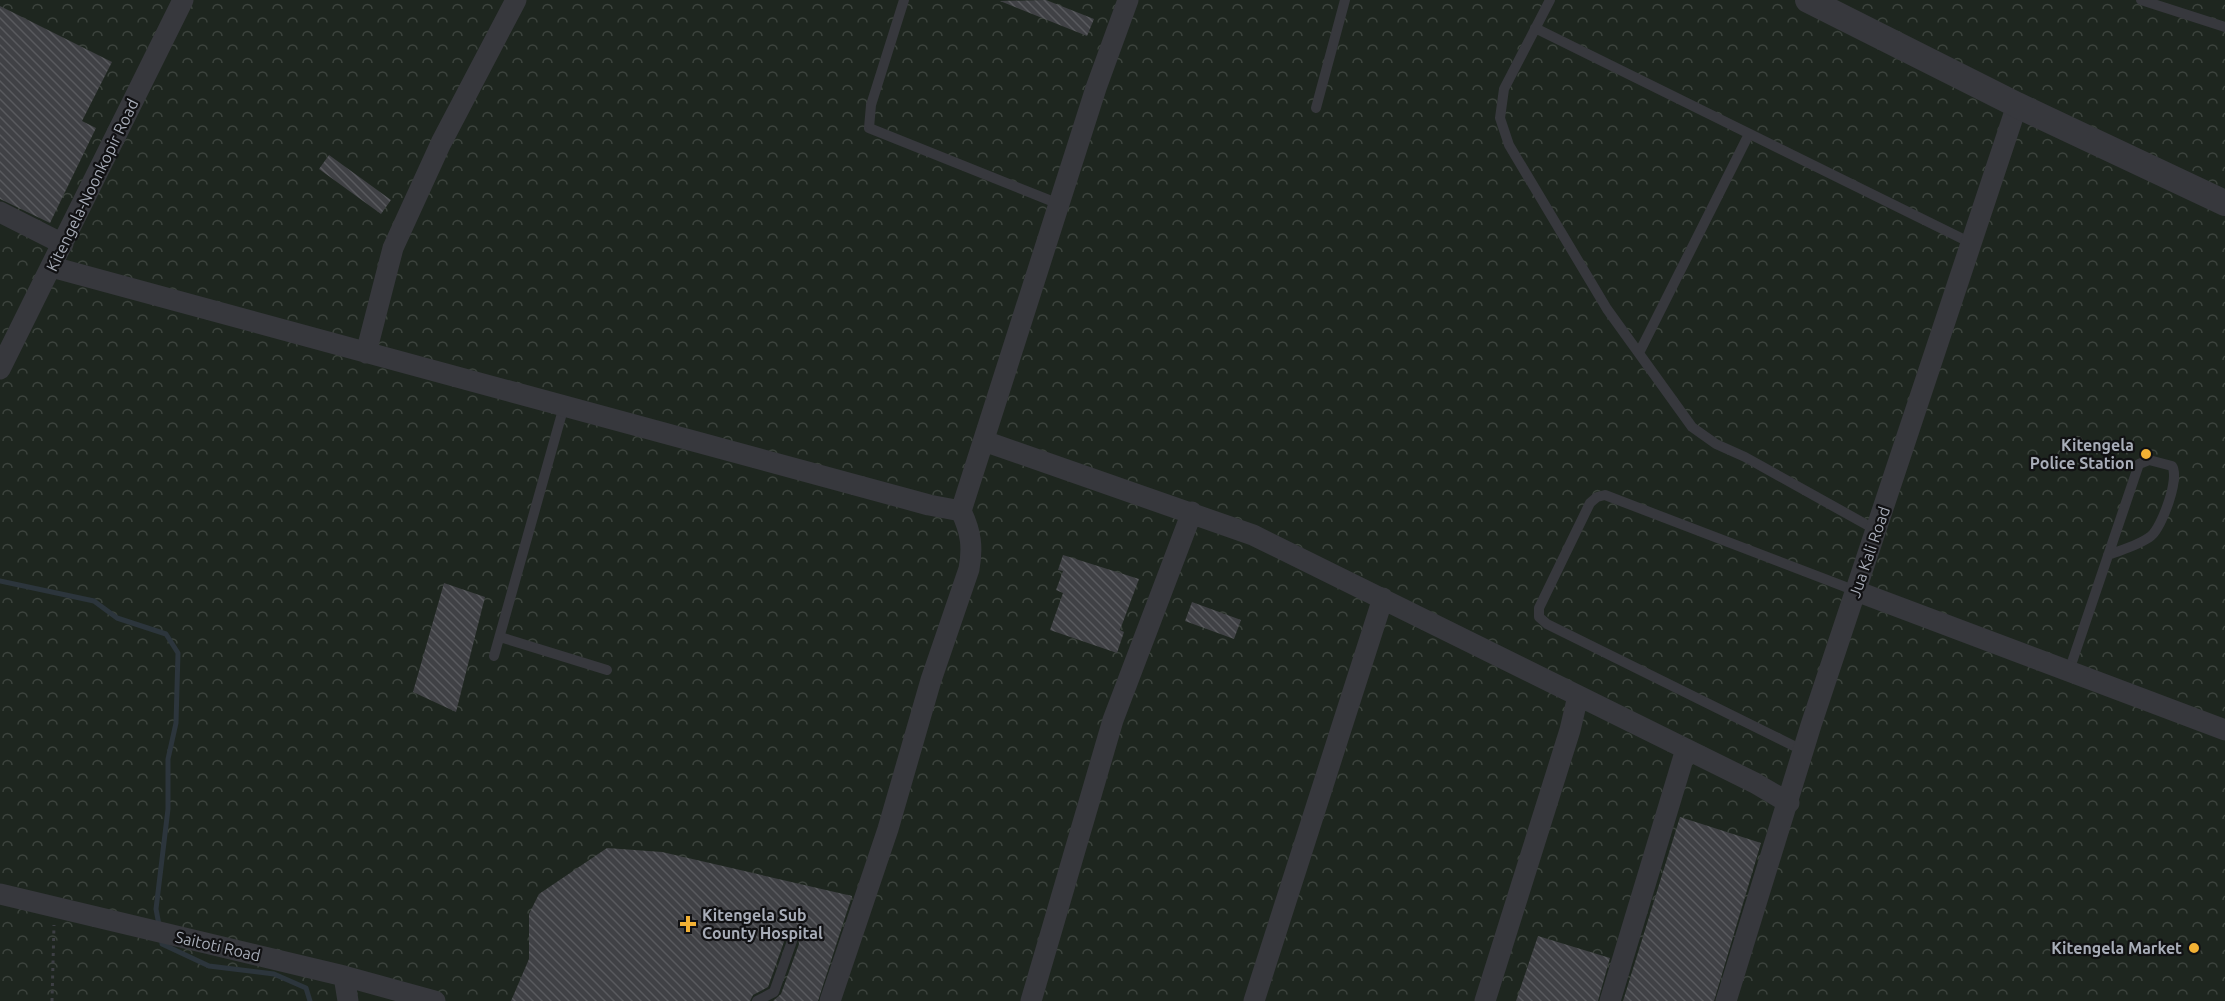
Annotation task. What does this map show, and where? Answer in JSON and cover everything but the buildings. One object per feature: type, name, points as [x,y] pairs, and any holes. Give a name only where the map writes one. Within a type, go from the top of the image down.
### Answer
[{"type":"street","name":"Kitengela-Noonkopir Road","points":[[0,369],[183,0]]},
{"type":"street","points":[[366,353],[393,248],[441,143],[516,0]]},
{"type":"street","points":[[833,1000],[888,829],[932,680],[969,569],[972,550],[970,530],[961,512],[1096,88],[1128,0]]},
{"type":"street","points":[[1808,0],[2017,105],[2225,203]]},
{"type":"street","name":"Jua Kali Road","points":[[1726,1001],[1804,751],[2017,105]]},
{"type":"street","points":[[0,212],[63,244]]},
{"type":"street","points":[[52,267],[961,512]]},
{"type":"street","points":[[984,441],[1253,535],[1686,749],[1789,803]]},
{"type":"street","points":[[1031,1001],[1113,720],[1192,512]]},
{"type":"street","points":[[1856,591],[2225,730]]},
{"type":"street","points":[[1254,1001],[1383,598]]},
{"type":"street","points":[[1485,1001],[1570,730],[1578,696]]},
{"type":"street","points":[[1610,1001],[1686,749]]},
{"type":"street","name":"Saitoti Road","points":[[0,894],[344,976],[435,1001]]},
{"type":"street","points":[[344,976],[348,1001]]},
{"type":"lane","points":[[904,0],[871,105],[869,128],[1059,204]]},
{"type":"lane","points":[[1316,108],[1346,0]]},
{"type":"lane","points":[[1550,0],[1504,89],[1500,118],[1509,145],[1607,309],[1692,427],[1716,444],[1876,530]]},
{"type":"lane","points":[[2141,0],[2177,5],[2225,27]]},
{"type":"lane","points":[[1535,28],[1971,243]]},
{"type":"lane","points":[[1639,353],[1749,134]]},
{"type":"lane","points":[[494,656],[564,406]]},
{"type":"lane","points":[[2069,671],[2108,555],[2139,464],[2149,460],[2172,466],[2176,478],[2160,525],[2154,534],[2108,555]]},
{"type":"lane","points":[[1804,751],[1547,624],[1539,617],[1539,608],[1590,503],[1597,496],[1605,495],[1856,591]]},
{"type":"lane","points":[[500,637],[607,670]]},
{"type":"lane","points":[[757,1001],[774,992],[792,941]]},
{"type":"path","points":[[52,1001],[54,907]]},
{"type":"green space","points":[[0,0],[2225,0],[2225,1001],[0,1001]]},
{"type":"waterway","points":[[0,581],[94,601],[117,618],[166,634],[178,653],[176,723],[168,759],[168,809],[156,909],[159,925]]},
{"type":"waterway","points":[[161,937],[162,944],[209,966],[274,974],[306,988],[310,1001]]},
{"type":"place","name":"Kitengela Police Station","points":[[2146,454]]},
{"type":"place","name":"Kitengela Sub County Hospital","points":[[688,924]]},
{"type":"place","name":"Kitengela Market","points":[[2194,948]]}]
